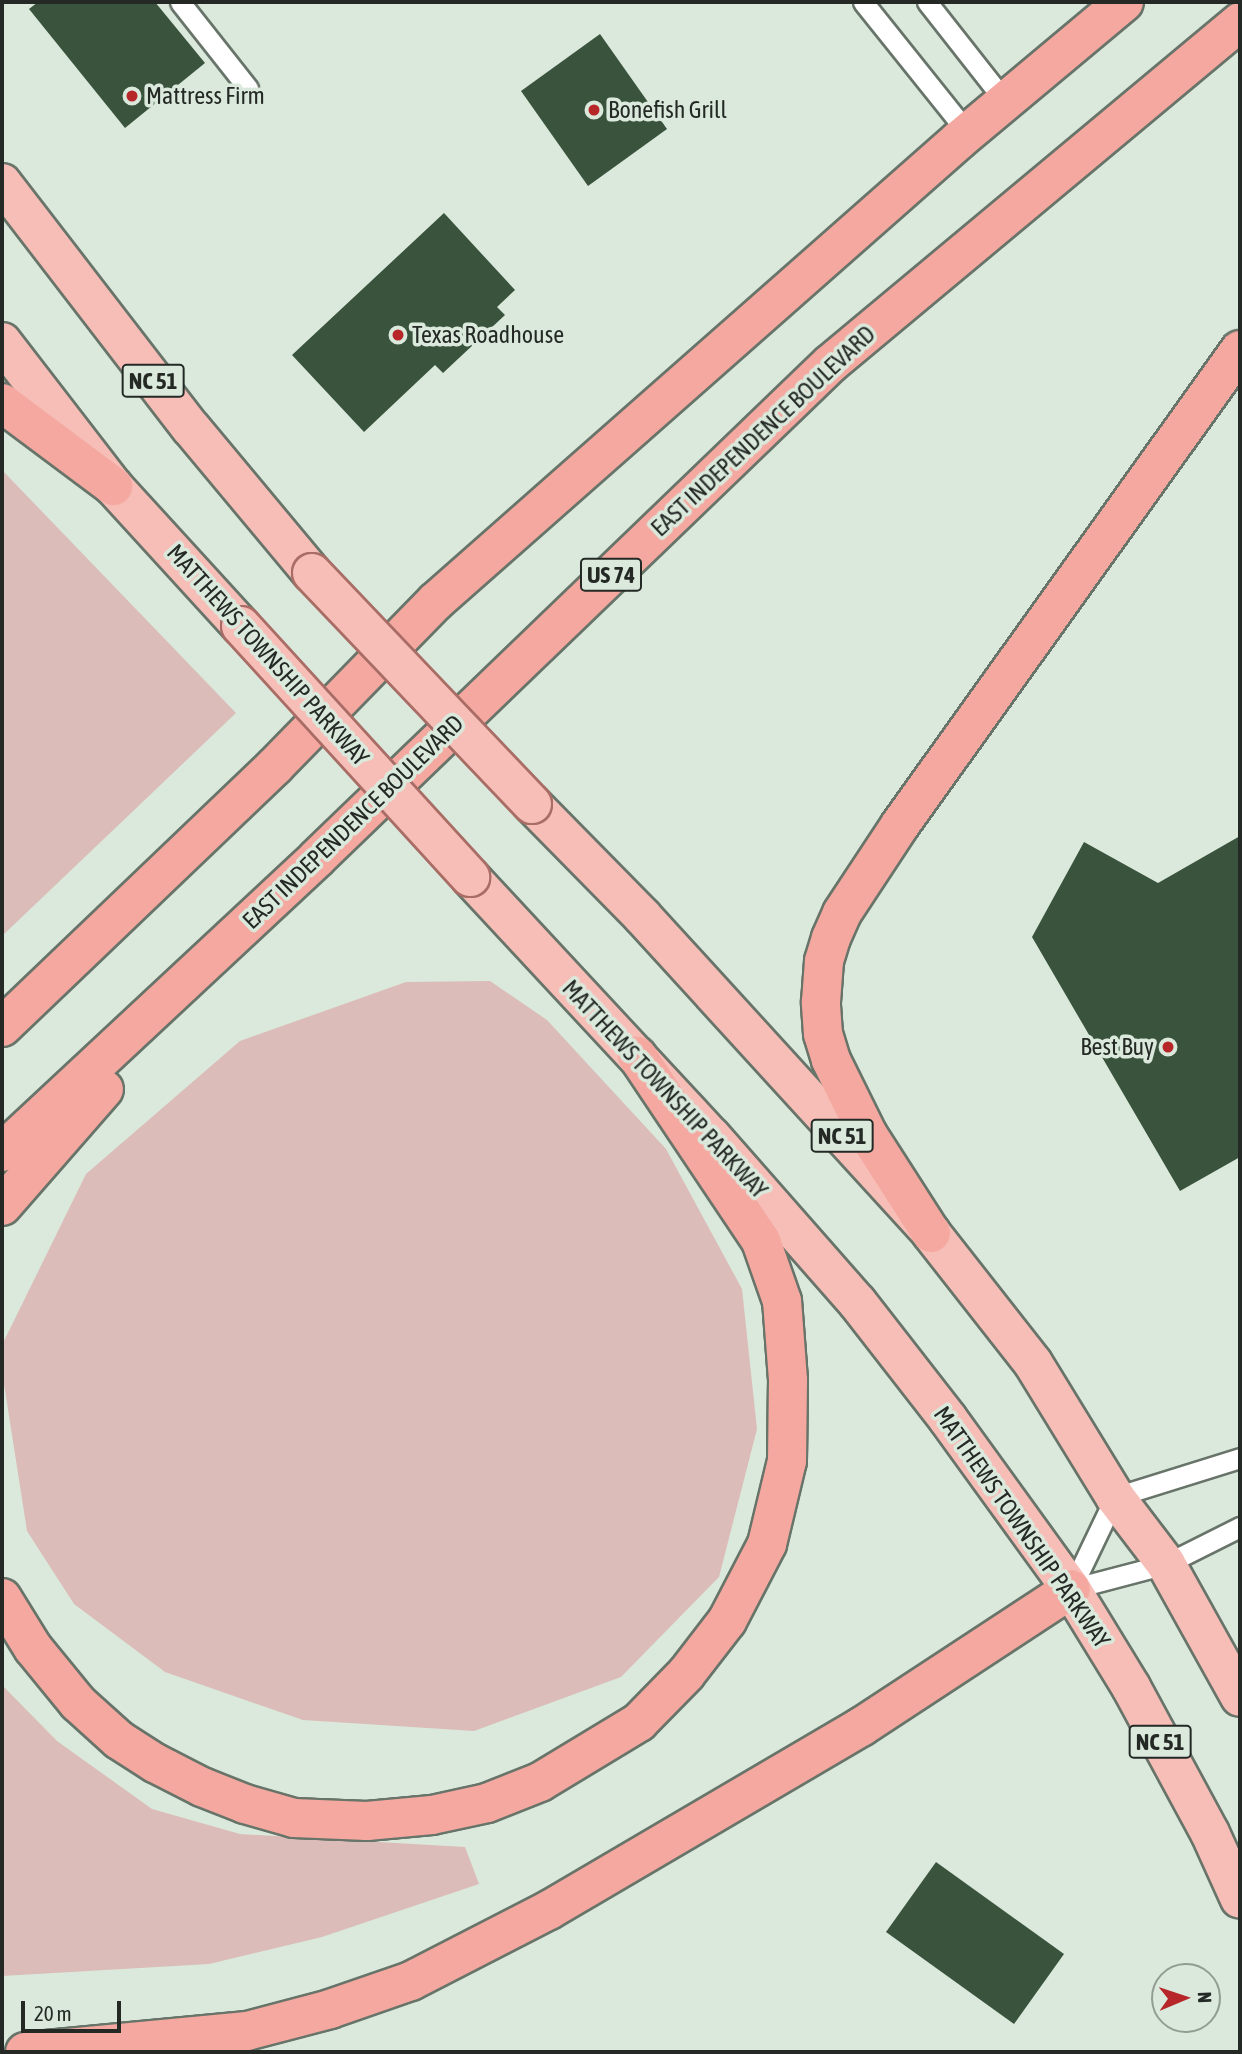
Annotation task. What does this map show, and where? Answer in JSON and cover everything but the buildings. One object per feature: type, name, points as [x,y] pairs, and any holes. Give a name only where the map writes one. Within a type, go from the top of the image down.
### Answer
[{"type":"highway","points":[[2,1027],[275,766],[435,602],[968,133],[1124,2]]},
{"type":"highway","name":"EAST INDEPENDENCE BOULEVARD","points":[[2,1152],[317,858],[830,364],[1240,22]]},
{"type":"highway","points":[[931,1233],[868,1135],[831,1060],[823,1034],[821,1002],[824,961],[831,937],[842,913],[900,825],[1240,350]]},
{"type":"highway","points":[[2,402],[113,486]]},
{"type":"highway","points":[[2,1206],[58,1138],[317,858]]},
{"type":"highway","points":[[2,1002],[73,958]]},
{"type":"highway","points":[[2,1598],[33,1648],[78,1703],[119,1740],[155,1763],[202,1787],[245,1804],[294,1818],[368,1821],[432,1815],[487,1802],[540,1782],[639,1722],[686,1674],[727,1621],[767,1544],[787,1461],[788,1380],[782,1301],[761,1241],[637,1056]]},
{"type":"highway","points":[[24,2052],[247,2031],[330,2009],[411,1981],[549,1910],[861,1727],[1071,1589]]},
{"type":"main road","name":"NC 51","points":[[2,183],[191,428],[312,573],[642,916],[931,1233],[1033,1363],[1115,1497],[1166,1564],[1240,1697]]},
{"type":"main road","name":"MATTHEWS TOWNSHIP PARKWAY","points":[[2,342],[113,486],[637,1056],[857,1302],[948,1419],[1071,1589],[1131,1687],[1210,1833],[1240,1899]]},
{"type":"main road","points":[[1210,1833],[1240,1867]]},
{"type":"lane","points":[[180,2],[248,88]]},
{"type":"lane","points":[[863,2],[968,133]]},
{"type":"lane","points":[[927,2],[1005,101]]},
{"type":"lane","points":[[1071,1589],[1115,1497],[1240,1458]]},
{"type":"lane","points":[[1071,1589],[1166,1564],[1240,1527]]},
{"type":"shaded area","points":[[2,470],[236,713],[2,936]]},
{"type":"shaded area","points":[[490,981],[547,1020],[666,1149],[742,1289],[757,1429],[719,1577],[621,1677],[474,1731],[303,1720],[165,1672],[74,1604],[27,1531],[2,1371],[2,1345],[86,1174],[240,1041],[406,982]]},
{"type":"shaded area","points":[[2,1685],[57,1741],[152,1809],[240,1834],[465,1847],[479,1884],[322,1937],[209,1964],[2,1976]]},
{"type":"place","name":"Mattress Firm","points":[[132,96]]},
{"type":"place","name":"Bonefish Grill","points":[[594,110]]},
{"type":"place","name":"Texas Roadhouse","points":[[398,335]]},
{"type":"place","name":"Best Buy","points":[[1168,1047]]}]
